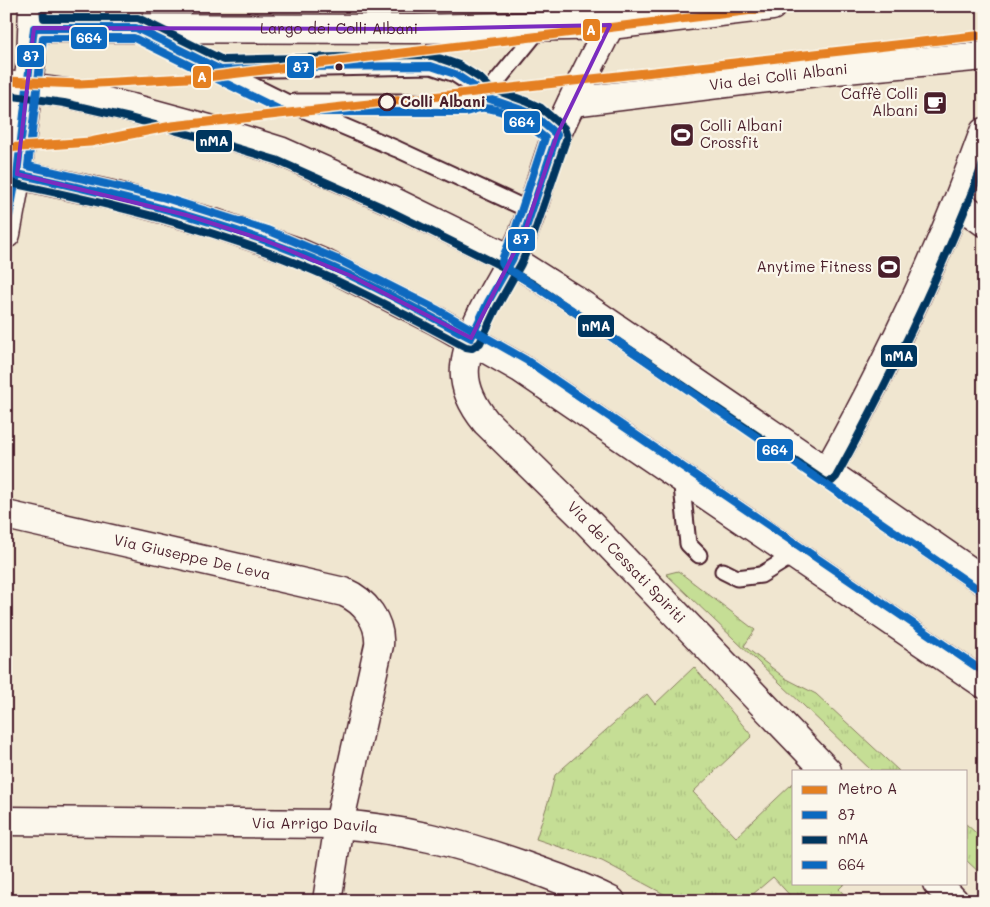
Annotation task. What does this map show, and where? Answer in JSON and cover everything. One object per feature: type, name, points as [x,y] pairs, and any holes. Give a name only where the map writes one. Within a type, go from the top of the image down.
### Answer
[{"type":"street","points":[[512,260],[525,231],[557,135],[614,15],[772,6]]},
{"type":"street","name":"Largo dei Colli Albani","points":[[6,234],[17,87],[33,17],[136,28],[411,18],[540,27],[614,15]]},
{"type":"street","name":"Via dei Colli Albani","points":[[572,102],[816,72],[984,56]]},
{"type":"street","points":[[17,87],[66,93],[132,108],[280,151],[390,200],[512,260],[568,295],[984,581]]},
{"type":"street","points":[[828,472],[883,364],[958,203],[984,132]]},
{"type":"street","points":[[12,173],[169,210],[264,240],[349,275],[470,338],[520,368],[984,684]]},
{"type":"street","points":[[958,203],[984,222]]},
{"type":"street","name":"Via dei Cessati Spiriti","points":[[512,260],[470,338],[465,367],[466,385],[475,406],[486,422],[581,515],[825,770]]},
{"type":"street","name":"Via Giuseppe De Leva","points":[[6,515],[344,592],[357,599],[370,614],[379,632],[378,652],[339,824]]},
{"type":"street","name":"Via Arrigo Davila","points":[[6,821],[339,824],[380,828],[422,835],[556,876],[611,901]]},
{"type":"street","points":[[327,901],[339,824]]},
{"type":"street","points":[[938,884],[954,901]]},
{"type":"lane","points":[[484,97],[540,27]]},
{"type":"lane","name":"Largo dei Colli Albani","points":[[136,28],[286,102],[340,124],[531,211]]},
{"type":"lane","name":"Largo dei Colli Albani","points":[[220,70],[420,65],[436,68],[455,74],[475,87],[484,97],[525,110],[557,135]]},
{"type":"lane","name":"Largo dei Colli Albani","points":[[286,102],[466,102],[484,97]]},
{"type":"lane","points":[[681,477],[688,544],[699,554]]},
{"type":"lane","points":[[723,571],[737,578],[761,576],[795,554]]},
{"type":"highlighted area","points":[[610,25],[557,135],[525,231],[471,338],[349,275],[264,240],[186,215],[17,174],[34,28],[415,29]]},
{"type":"green space","points":[[678,571],[755,630],[744,646],[785,678],[816,694],[898,770],[871,770],[666,574]]},
{"type":"green space","points":[[694,667],[752,736],[693,792],[736,837],[792,784],[792,884],[844,884],[839,889],[850,901],[795,901],[773,877],[745,901],[677,901],[602,861],[536,839],[555,775],[647,694],[655,704]]},
{"type":"green space","points":[[968,826],[984,840],[984,877],[968,862]]},
{"type":"metro line","name":"A","points":[[6,81],[80,84],[206,77],[786,6]]},
{"type":"metro line","name":"A","points":[[6,148],[90,142],[172,126],[984,35]]},
{"type":"transit line","name":"nMA","points":[[6,182],[164,219],[241,243],[336,280],[466,347],[472,348],[480,343],[521,264],[534,234],[567,137],[564,128],[541,108],[490,88],[481,79],[459,65],[433,56],[223,60],[138,18],[44,18],[43,6]]},
{"type":"transit line","name":"87","points":[[34,28],[136,28],[221,70],[290,67],[431,66],[455,74],[475,87],[484,97],[525,111],[536,117],[557,135]]},
{"type":"transit line","name":"87","points":[[6,233],[17,174],[34,28]]},
{"type":"transit line","name":"664","points":[[978,589],[569,308],[505,267],[502,262],[503,257],[516,227],[545,138],[525,123],[501,111],[483,108],[465,112],[284,112],[134,38],[43,38],[28,166],[162,197],[267,230],[341,261],[436,309],[526,360],[984,672]]},
{"type":"transit line","name":"nMA","points":[[6,95],[64,103],[130,118],[206,139],[276,160],[386,209],[507,269],[533,284],[826,482],[832,481],[836,477],[897,361],[934,282],[984,161]]},
{"type":"transit line","name":"87","points":[[471,338],[525,231],[557,135]]},
{"type":"transit line","name":"87","points":[[17,174],[194,217],[264,240],[342,272],[471,338]]},
{"type":"place","name":"Colli Albani","points":[[387,102]]},
{"type":"place","name":"Caffè Colli Albani","points":[[935,103]]},
{"type":"place","name":"Colli Albani Crossfit","points":[[682,135]]},
{"type":"place","name":"Anytime Fitness","points":[[889,267]]}]
